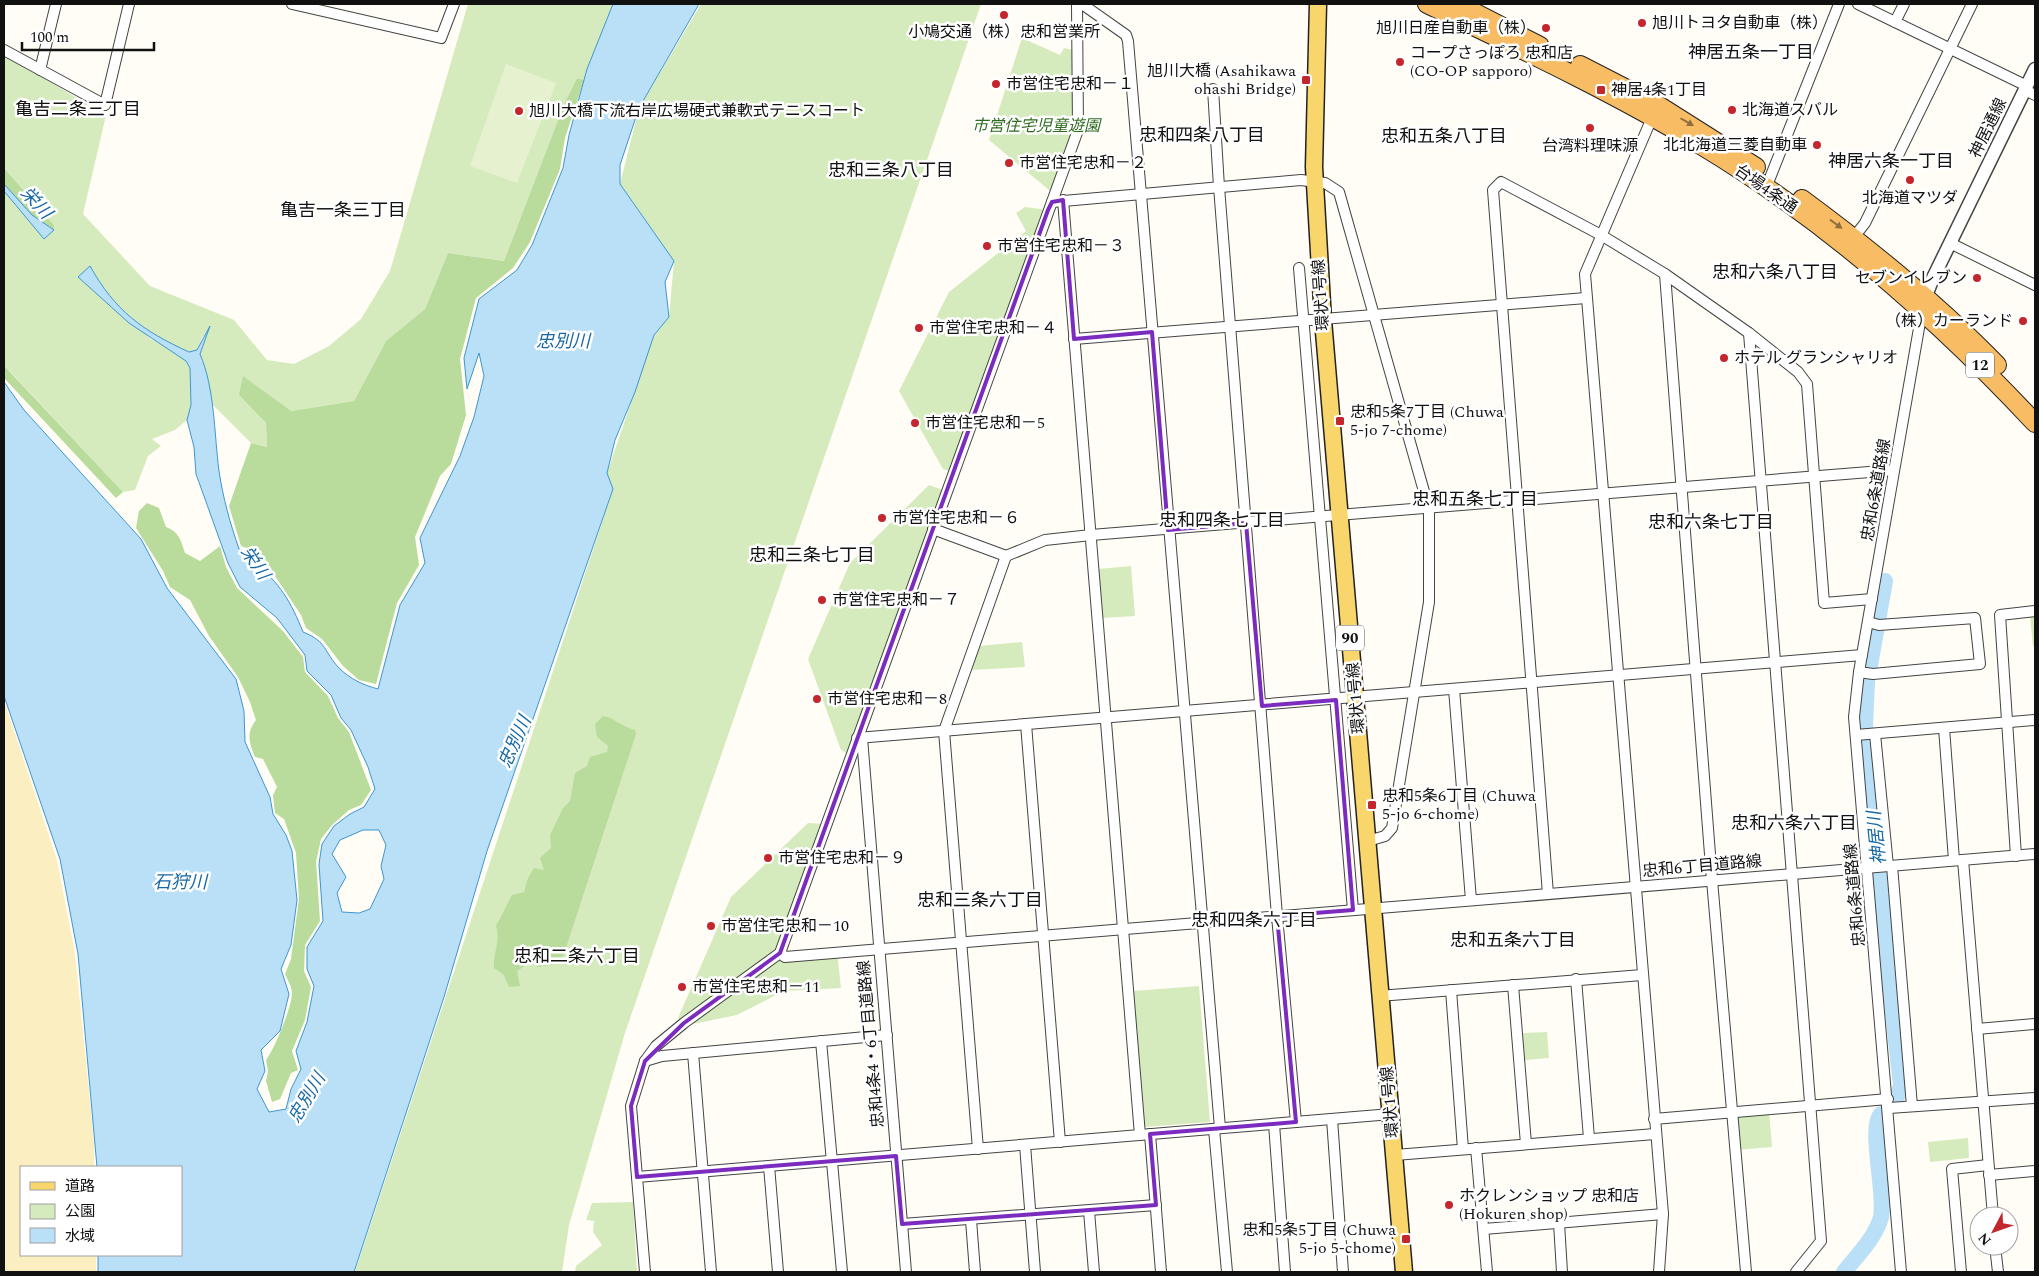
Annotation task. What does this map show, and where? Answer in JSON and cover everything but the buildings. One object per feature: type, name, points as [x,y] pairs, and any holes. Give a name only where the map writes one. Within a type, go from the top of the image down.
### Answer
[{"type":"highway","name":"台場4条通","points":[[1426,4],[1655,111]]},
{"type":"highway","name":"台場4条通","points":[[1458,4],[1655,111],[1768,182],[1850,242],[1923,303],[1966,333],[2035,405]]},
{"type":"highway","name":"台場4条通","points":[[1923,303],[2035,423]]},
{"type":"main road","name":"環状1号線","points":[[1318,4],[1315,181],[1323,320],[1368,841],[1379,996],[1404,1272]]},
{"type":"street","points":[[40,70],[56,4]]},
{"type":"street","points":[[4,50],[105,106],[129,4]]},
{"type":"street","points":[[292,4],[441,38],[454,4]]},
{"type":"street","points":[[645,1272],[631,1106],[645,1061],[656,1046],[684,1023],[780,953],[1078,130],[1077,4]]},
{"type":"street","points":[[1082,4],[1126,35],[1128,40],[1201,922],[1227,1272]]},
{"type":"street","points":[[1768,182],[1839,4]]},
{"type":"street","points":[[1858,4],[1951,48],[2029,90]]},
{"type":"street","points":[[1895,22],[1904,4]]},
{"type":"street","points":[[1850,242],[1864,223],[1972,4]]},
{"type":"street","name":"神居通線","points":[[1923,303],[1950,243],[2029,90],[2035,69]]},
{"type":"street","points":[[1213,89],[1219,187],[1262,706],[1277,916],[1296,1122]]},
{"type":"street","points":[[1655,111],[1600,235],[1585,274],[1663,1214],[1658,1272]]},
{"type":"street","points":[[1052,202],[1219,187],[1315,181],[1334,187],[1339,192],[1376,315],[1429,509],[1429,602],[1416,693],[1392,828],[1385,836],[1368,841]]},
{"type":"street","points":[[1548,894],[1531,684],[1519,500],[1493,190],[1501,182],[1600,235],[1664,274],[1749,333],[1798,372],[1807,384],[1824,603],[1872,599]]},
{"type":"street","points":[[1063,200],[1124,929],[1145,1135],[1156,1205],[1161,1272]]},
{"type":"street","points":[[1950,243],[2035,285]]},
{"type":"street","points":[[1299,268],[1353,910]]},
{"type":"street","points":[[1664,274],[1712,880],[1746,1272]]},
{"type":"street","points":[[1074,339],[1586,298]]},
{"type":"street","name":"忠和6条道路線","points":[[1901,1268],[1888,1103],[1881,866],[1866,734],[1854,717],[1865,673],[1862,654],[1873,623],[1872,599],[1923,303]]},
{"type":"street","points":[[1749,333],[1821,1241],[1796,1272]]},
{"type":"street","points":[[933,529],[1006,556],[1045,540],[1091,535],[1894,470]]},
{"type":"street","points":[[978,1149],[944,730],[1006,556]]},
{"type":"street","points":[[2016,856],[2000,615],[2035,611]]},
{"type":"street","points":[[1865,673],[1980,664],[1975,618],[1873,623]]},
{"type":"street","points":[[859,738],[1531,684],[1862,654]]},
{"type":"street","points":[[1454,689],[1471,900]]},
{"type":"street","points":[[1912,1106],[1866,734],[2035,720]]},
{"type":"street","points":[[1026,724],[1060,1142]]},
{"type":"street","points":[[1944,728],[1977,1030],[1992,1206]]},
{"type":"street","points":[[780,953],[786,957],[878,948],[859,738]]},
{"type":"street","name":"忠和6丁目道路線","points":[[1372,909],[2035,854]]},
{"type":"street","name":"忠和4条4・6丁目道路線","points":[[906,1272],[878,948],[1372,909]]},
{"type":"street","points":[[1379,996],[1642,975]]},
{"type":"street","points":[[1576,979],[1589,1138]]},
{"type":"street","points":[[1513,985],[1526,1144]]},
{"type":"street","points":[[1451,990],[1463,1149]]},
{"type":"street","points":[[1977,1030],[2035,1024]]},
{"type":"street","points":[[645,1061],[662,1056],[693,1052],[887,1035]]},
{"type":"street","points":[[821,1042],[842,1272]]},
{"type":"street","points":[[693,1052],[711,1272]]},
{"type":"street","points":[[1654,1119],[1811,1106],[1888,1103],[1912,1106],[1983,1103],[2035,1098]]},
{"type":"street","points":[[637,1177],[1391,1114]]},
{"type":"street","points":[[1332,1119],[1343,1272]]},
{"type":"street","points":[[1274,1124],[1286,1272]]},
{"type":"street","points":[[1394,1155],[1655,1134]]},
{"type":"street","points":[[1024,1145],[1034,1272]]},
{"type":"street","points":[[1476,1148],[1487,1272]]},
{"type":"street","points":[[769,1166],[778,1272]]},
{"type":"street","points":[[1961,1272],[1952,1169],[2035,1171]]},
{"type":"street","points":[[902,1224],[1030,1216],[1156,1205]]},
{"type":"street","points":[[1089,1211],[1094,1272]]},
{"type":"street","points":[[1484,1229],[1663,1214]]},
{"type":"street","points":[[971,1220],[975,1272]]},
{"type":"street","points":[[1559,1223],[1562,1272]]},
{"type":"street","points":[[1996,1256],[1998,1272]]},
{"type":"street","points":[[1893,1272],[1901,1268]]},
{"type":"highlighted area","points":[[1063,200],[1074,339],[1152,332],[1168,530],[1246,523],[1262,706],[1336,700],[1353,910],[1277,916],[1296,1122],[1150,1134],[1156,1205],[902,1224],[896,1156],[637,1177],[631,1106],[645,1061],[684,1023],[780,953],[1048,210],[1052,202]]},
{"type":"green space","points":[[468,4],[613,4],[584,80],[577,78],[565,102],[504,261],[448,253],[425,309],[386,341],[354,401],[291,411],[239,395],[266,423],[267,447],[251,443],[211,403],[204,363],[200,354],[205,338],[203,336],[197,350],[192,352],[156,337],[120,309],[101,287],[90,267],[79,277],[151,339],[182,356],[190,368],[191,405],[187,420],[175,430],[152,439],[161,446],[148,456],[135,490],[123,492],[4,365],[4,191],[44,239],[54,230],[54,225],[4,168],[4,55],[106,115],[83,214],[150,286],[234,320],[267,360],[294,364],[329,346],[361,319],[390,271]]},
{"type":"green space","points":[[701,4],[981,4],[625,1033],[569,1225],[562,1272],[355,1272],[613,489],[607,473],[654,335],[669,317],[674,261],[620,184],[639,108]]},
{"type":"green space","name":"市営住宅児童遊園","points":[[1022,38],[1060,55],[1064,48],[1077,51],[1078,130],[1055,195],[989,140]]},
{"type":"green space","points":[[506,64],[556,83],[517,183],[470,166]]},
{"type":"green space","points":[[577,78],[584,80],[565,138],[560,169],[530,242],[513,268],[476,298],[460,359],[466,415],[451,464],[440,476],[415,537],[419,565],[397,603],[376,684],[359,680],[343,666],[322,639],[306,628],[301,615],[275,576],[259,560],[254,551],[241,546],[229,506],[251,443],[267,447],[266,423],[239,395],[243,376],[291,411],[354,401],[386,341],[425,309],[448,253],[504,261],[565,102]]},
{"type":"green space","points":[[4,168],[54,225],[54,230],[32,215],[4,184]]},
{"type":"green space","points":[[1025,207],[1048,210],[953,472],[943,469],[899,391],[949,292],[1026,231],[1016,213]]},
{"type":"green space","points":[[4,365],[123,492],[116,498],[4,378]]},
{"type":"green space","points":[[929,485],[946,491],[852,756],[841,750],[808,659],[850,563]]},
{"type":"green space","points":[[147,503],[159,508],[166,527],[174,531],[179,537],[185,553],[200,561],[220,546],[226,567],[237,588],[283,631],[303,657],[305,672],[328,696],[338,718],[349,732],[371,790],[361,805],[349,810],[332,825],[321,839],[316,862],[320,921],[305,945],[304,971],[311,987],[305,1020],[292,1051],[298,1070],[291,1073],[280,1099],[272,1102],[266,1081],[268,1071],[266,1060],[282,1028],[292,993],[285,974],[291,959],[299,899],[296,853],[284,819],[275,813],[273,795],[277,787],[263,759],[255,757],[251,747],[250,733],[256,720],[238,677],[209,636],[190,600],[170,587],[163,571],[136,528],[139,511]]},
{"type":"green space","points":[[1131,566],[1135,616],[1103,618],[1098,569]]},
{"type":"green space","points":[[2030,617],[2035,617],[2035,646],[2033,646]]},
{"type":"green space","points":[[1022,642],[1025,667],[970,670],[979,646]]},
{"type":"green space","points":[[603,716],[635,730],[636,734],[561,963],[537,967],[530,955],[521,958],[525,966],[517,971],[520,986],[509,987],[504,975],[494,968],[498,936],[496,926],[512,895],[524,892],[528,878],[534,868],[544,870],[540,858],[551,848],[550,835],[563,808],[570,801],[575,773],[587,766],[590,757],[607,752],[608,746],[597,737],[595,724]]},
{"type":"green space","points":[[808,823],[826,824],[780,953],[837,952],[841,988],[784,991],[737,1015],[693,1024],[684,1023],[678,1018],[731,897]]},
{"type":"green space","points":[[1199,986],[1210,1122],[1144,1127],[1133,991]]},
{"type":"green space","points":[[1547,1032],[1549,1058],[1525,1060],[1523,1033]]},
{"type":"green space","points":[[1769,1110],[1772,1147],[1735,1150],[1732,1113]]},
{"type":"green space","points":[[1968,1138],[1969,1158],[1930,1162],[1928,1142]]},
{"type":"green space","points":[[633,1202],[637,1272],[575,1272],[576,1266],[602,1245],[593,1232],[594,1221],[586,1220],[592,1203]]},
{"type":"sand","points":[[4,701],[57,860],[75,954],[94,1142],[94,1166],[20,1166],[20,1256],[96,1256],[96,1272],[4,1272]]},
{"type":"water","points":[[613,4],[699,4],[639,108],[620,165],[620,184],[674,261],[665,282],[669,317],[654,335],[635,392],[615,440],[607,473],[613,489],[487,851],[444,997],[354,1272],[98,1272],[98,1256],[182,1256],[182,1166],[97,1166],[78,954],[60,859],[4,696],[4,382],[24,410],[141,539],[167,588],[236,679],[244,711],[245,742],[270,797],[273,814],[286,835],[292,851],[297,900],[291,945],[281,969],[289,994],[280,1031],[261,1050],[265,1071],[257,1089],[269,1112],[286,1109],[291,1089],[301,1069],[296,1051],[307,1022],[314,986],[307,969],[307,947],[323,921],[319,864],[322,844],[334,826],[350,814],[364,807],[375,789],[368,767],[351,730],[341,718],[331,695],[307,671],[305,655],[277,618],[240,587],[228,563],[196,474],[194,447],[187,420],[191,405],[190,368],[186,361],[129,323],[78,277],[90,266],[110,295],[132,318],[158,336],[189,352],[197,350],[210,326],[200,354],[209,382],[223,491],[239,549],[253,554],[254,562],[278,585],[294,611],[303,632],[317,639],[339,668],[348,675],[378,689],[400,605],[425,563],[420,538],[460,456],[474,417],[484,376],[479,353],[467,389],[464,358],[479,299],[517,270],[532,245],[563,168],[569,135],[587,69]],"holes":[[[363,830],[379,830],[386,845],[381,866],[384,879],[370,909],[359,913],[342,912],[337,893],[346,877],[332,854],[340,840]]]},
{"type":"water","points":[[4,184],[32,215],[54,230],[44,239],[4,191]]},
{"type":"waterway","name":"神居川","points":[[1885,581],[1867,682],[1865,724],[1886,951],[1901,1085],[1898,1095]]},
{"type":"waterway","name":"神居川","points":[[1844,1272],[1875,1232],[1881,1217],[1882,1206],[1876,1133],[1877,1121],[1881,1114]]},
{"type":"place","name":"小鳩交通（株）忠和営業所","points":[[1004,15]]},
{"type":"place","name":"旭川トヨタ自動車（株）","points":[[1642,23]]},
{"type":"place","name":"旭川日産自動車（株）","points":[[1546,28]]},
{"type":"place","name":"コープさっぽろ 忠和店 (CO-OP sapporo)","points":[[1400,62]]},
{"type":"place","name":"旭川大橋 (Asahikawa ohashi Bridge)","points":[[1306,80]]},
{"type":"place","name":"市営住宅忠和－１","points":[[996,84]]},
{"type":"place","name":"神居4条1丁目","points":[[1601,90]]},
{"type":"place","name":"北海道スバル","points":[[1732,110]]},
{"type":"place","name":"旭川大橋下流右岸広場硬式兼軟式テニスコート","points":[[519,111]]},
{"type":"place","name":"台湾料理味源","points":[[1590,128]]},
{"type":"place","name":"北北海道三菱自動車","points":[[1817,145]]},
{"type":"place","name":"市営住宅忠和－２","points":[[1009,163]]},
{"type":"place","name":"北海道マツダ","points":[[1910,180]]},
{"type":"place","name":"市営住宅忠和－３","points":[[987,246]]},
{"type":"place","name":"セブンイレブン","points":[[1977,278]]},
{"type":"place","name":"（株）カーランド","points":[[2023,321]]},
{"type":"place","name":"市営住宅忠和－４","points":[[919,328]]},
{"type":"place","name":"ホテル グランシャリオ","points":[[1724,358]]},
{"type":"place","name":"忠和5条7丁目 (Chuwa 5-jo 7-chome)","points":[[1340,421]]},
{"type":"place","name":"市営住宅忠和－5","points":[[915,423]]},
{"type":"place","name":"市営住宅忠和－６","points":[[882,518]]},
{"type":"place","name":"市営住宅忠和－７","points":[[822,600]]},
{"type":"place","name":"市営住宅忠和－8","points":[[817,699]]},
{"type":"place","name":"忠和5条6丁目 (Chuwa 5-jo 6-chome)","points":[[1372,805]]},
{"type":"place","name":"市営住宅忠和－９","points":[[768,858]]},
{"type":"place","name":"市営住宅忠和－10","points":[[711,926]]},
{"type":"place","name":"市営住宅忠和－11","points":[[682,987]]},
{"type":"place","name":"ホクレンショップ 忠和店 (Hokuren shop)","points":[[1449,1205]]},
{"type":"place","name":"忠和5条5丁目 (Chuwa 5-jo 5-chome)","points":[[1406,1239]]},
{"type":"district","name":"神居五条一丁目","points":[[1751,52]]},
{"type":"district","name":"亀吉二条三丁目","points":[[78,109]]},
{"type":"district","name":"忠和四条八丁目","points":[[1202,135]]},
{"type":"district","name":"忠和五条八丁目","points":[[1444,136]]},
{"type":"district","name":"神居六条一丁目","points":[[1891,161]]},
{"type":"district","name":"忠和三条八丁目","points":[[891,170]]},
{"type":"district","name":"亀吉一条三丁目","points":[[343,210]]},
{"type":"district","name":"忠和六条八丁目","points":[[1775,272]]},
{"type":"district","name":"忠和五条七丁目","points":[[1475,499]]},
{"type":"district","name":"忠和四条七丁目","points":[[1222,520]]},
{"type":"district","name":"忠和六条七丁目","points":[[1711,522]]},
{"type":"district","name":"忠和三条七丁目","points":[[812,555]]},
{"type":"district","name":"忠和六条六丁目","points":[[1794,823]]},
{"type":"district","name":"忠和三条六丁目","points":[[980,900]]},
{"type":"district","name":"忠和四条六丁目","points":[[1254,920]]},
{"type":"district","name":"忠和五条六丁目","points":[[1513,940]]},
{"type":"district","name":"忠和二条六丁目","points":[[577,956]]},
{"type":"water label","name":"栄川","points":[[36,203]]},
{"type":"water label","name":"忠別川","points":[[563,341]]},
{"type":"water label","name":"栄川","points":[[255,563]]},
{"type":"water label","name":"忠別川","points":[[515,742]]},
{"type":"water label","name":"石狩川","points":[[180,882]]},
{"type":"water label","name":"忠別川","points":[[307,1098]]}]
